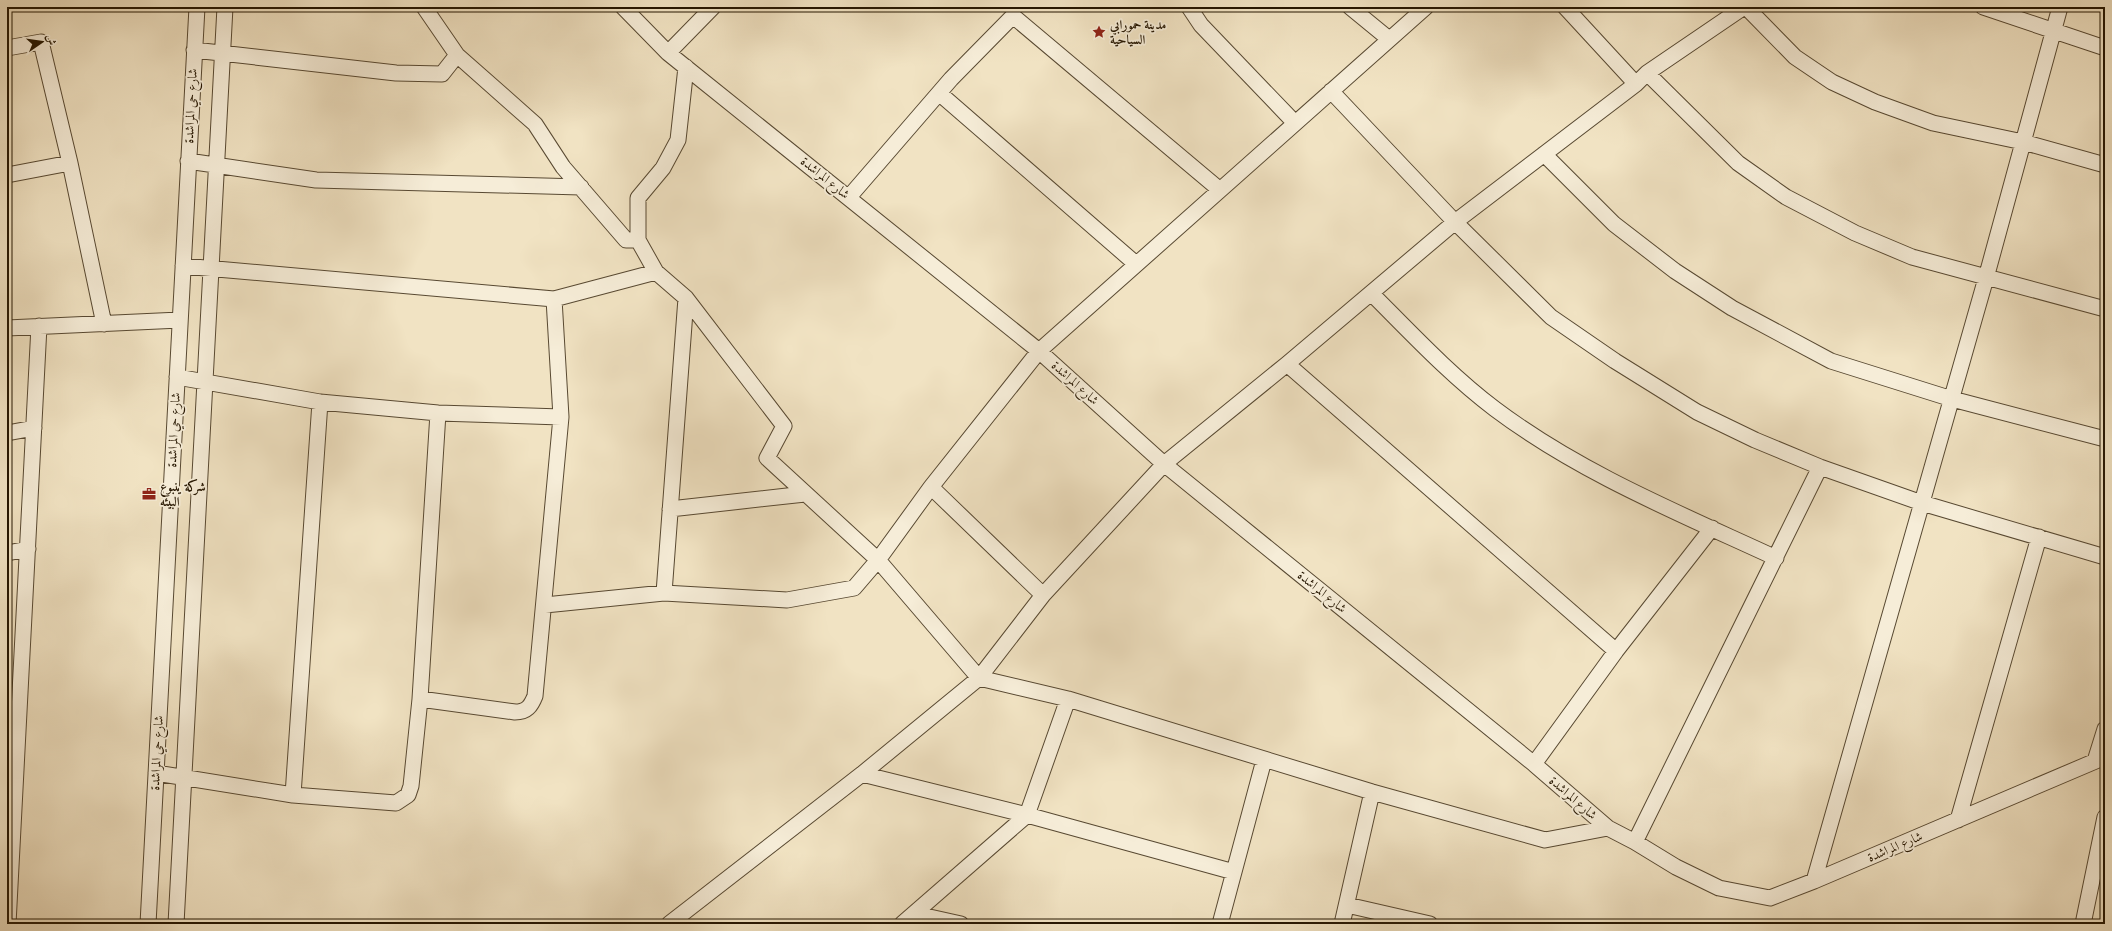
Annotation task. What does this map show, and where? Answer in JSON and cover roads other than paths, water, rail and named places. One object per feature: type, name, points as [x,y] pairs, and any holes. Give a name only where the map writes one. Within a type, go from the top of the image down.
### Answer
[{"type":"street","name":"شارع حي المراشدة","points":[[148,924],[197,7]]},
{"type":"street","points":[[176,924],[225,7]]},
{"type":"street","points":[[424,7],[457,55],[535,124],[564,167],[626,240],[638,240]]},
{"type":"street","name":"شارع المراشدة","points":[[623,7],[668,53],[1039,351],[1164,464],[1534,764],[1608,828],[1635,842],[1676,867],[1719,888],[1770,898],[1814,881],[2100,759]]},
{"type":"street","points":[[668,53],[713,7]]},
{"type":"street","points":[[1189,7],[1201,25],[1295,123]]},
{"type":"street","points":[[1350,7],[1389,39]]},
{"type":"street","points":[[545,605],[664,593],[787,600],[854,588],[878,560],[932,487],[1039,351],[1426,7]]},
{"type":"street","points":[[1565,7],[1636,84]]},
{"type":"street","points":[[669,924],[862,774],[979,678],[1043,595],[1164,464],[1287,364],[1455,222],[1636,84],[1647,73],[1745,7],[1795,57],[1832,82],[1875,102],[1933,123],[2023,142],[2105,165]]},
{"type":"street","points":[[1983,7],[2105,48]]},
{"type":"street","points":[[1814,881],[1952,399],[2060,7]]},
{"type":"street","points":[[849,197],[939,93],[1013,16],[1220,190]]},
{"type":"street","points":[[7,48],[41,42],[70,163],[104,324]]},
{"type":"street","points":[[194,50],[396,73],[442,74],[457,55]]},
{"type":"street","points":[[686,67],[678,140],[663,168],[638,198],[638,240],[656,272],[686,298],[784,426],[767,458],[878,560],[979,678],[1068,699],[1372,792],[1545,840],[1608,828]]},
{"type":"street","points":[[1647,73],[1738,163],[1786,197],[1855,233],[1912,257],[2105,309]]},
{"type":"street","points":[[1331,91],[1455,222],[1551,317],[1615,361],[1697,412],[1755,440],[1820,467],[1922,503],[2105,557]]},
{"type":"street","points":[[939,93],[1136,264]]},
{"type":"street","points":[[1544,154],[1614,224],[1675,271],[1732,308],[1831,361],[1952,399],[2105,439]]},
{"type":"street","points":[[188,161],[316,180],[581,187]]},
{"type":"street","points":[[7,174],[70,163]]},
{"type":"street","points":[[183,266],[554,299],[656,272]]},
{"type":"street","points":[[1372,293],[1428,350],[1495,409],[1555,449],[1629,489],[1776,558]]},
{"type":"street","points":[[664,593],[686,298]]},
{"type":"street","points":[[420,699],[522,712],[528,709],[536,696],[561,417],[554,299]]},
{"type":"street","points":[[7,328],[180,320]]},
{"type":"street","points":[[8,924],[39,326]]},
{"type":"street","points":[[1287,364],[1616,651]]},
{"type":"street","points":[[177,378],[320,402],[438,412],[561,417]]},
{"type":"street","points":[[293,795],[320,402]]},
{"type":"street","points":[[156,773],[293,795],[396,803],[408,795],[411,786],[420,699],[438,412]]},
{"type":"street","points":[[7,433],[34,428]]},
{"type":"street","points":[[1635,842],[1820,467]]},
{"type":"street","points":[[932,487],[1043,595]]},
{"type":"street","points":[[670,508],[806,494]]},
{"type":"street","points":[[1534,764],[1616,651],[1712,528]]},
{"type":"street","points":[[1958,820],[2039,537]]},
{"type":"street","points":[[7,553],[28,549]]},
{"type":"street","points":[[902,924],[916,914],[1026,815],[1068,699]]},
{"type":"street","points":[[2100,759],[2105,729]]},
{"type":"street","points":[[1220,924],[1264,760]]},
{"type":"street","points":[[862,774],[1026,815],[1234,872]]},
{"type":"street","points":[[1342,924],[1372,792]]},
{"type":"street","points":[[2083,924],[2105,817]]},
{"type":"street","points":[[1347,905],[1430,924]]},
{"type":"street","points":[[916,914],[961,924]]},
{"type":"place","name":"مدينة حمورابي السياحية","points":[[1099,32]]},
{"type":"place","name":"شركة ينبوع البيئه","points":[[149,494]]}]
